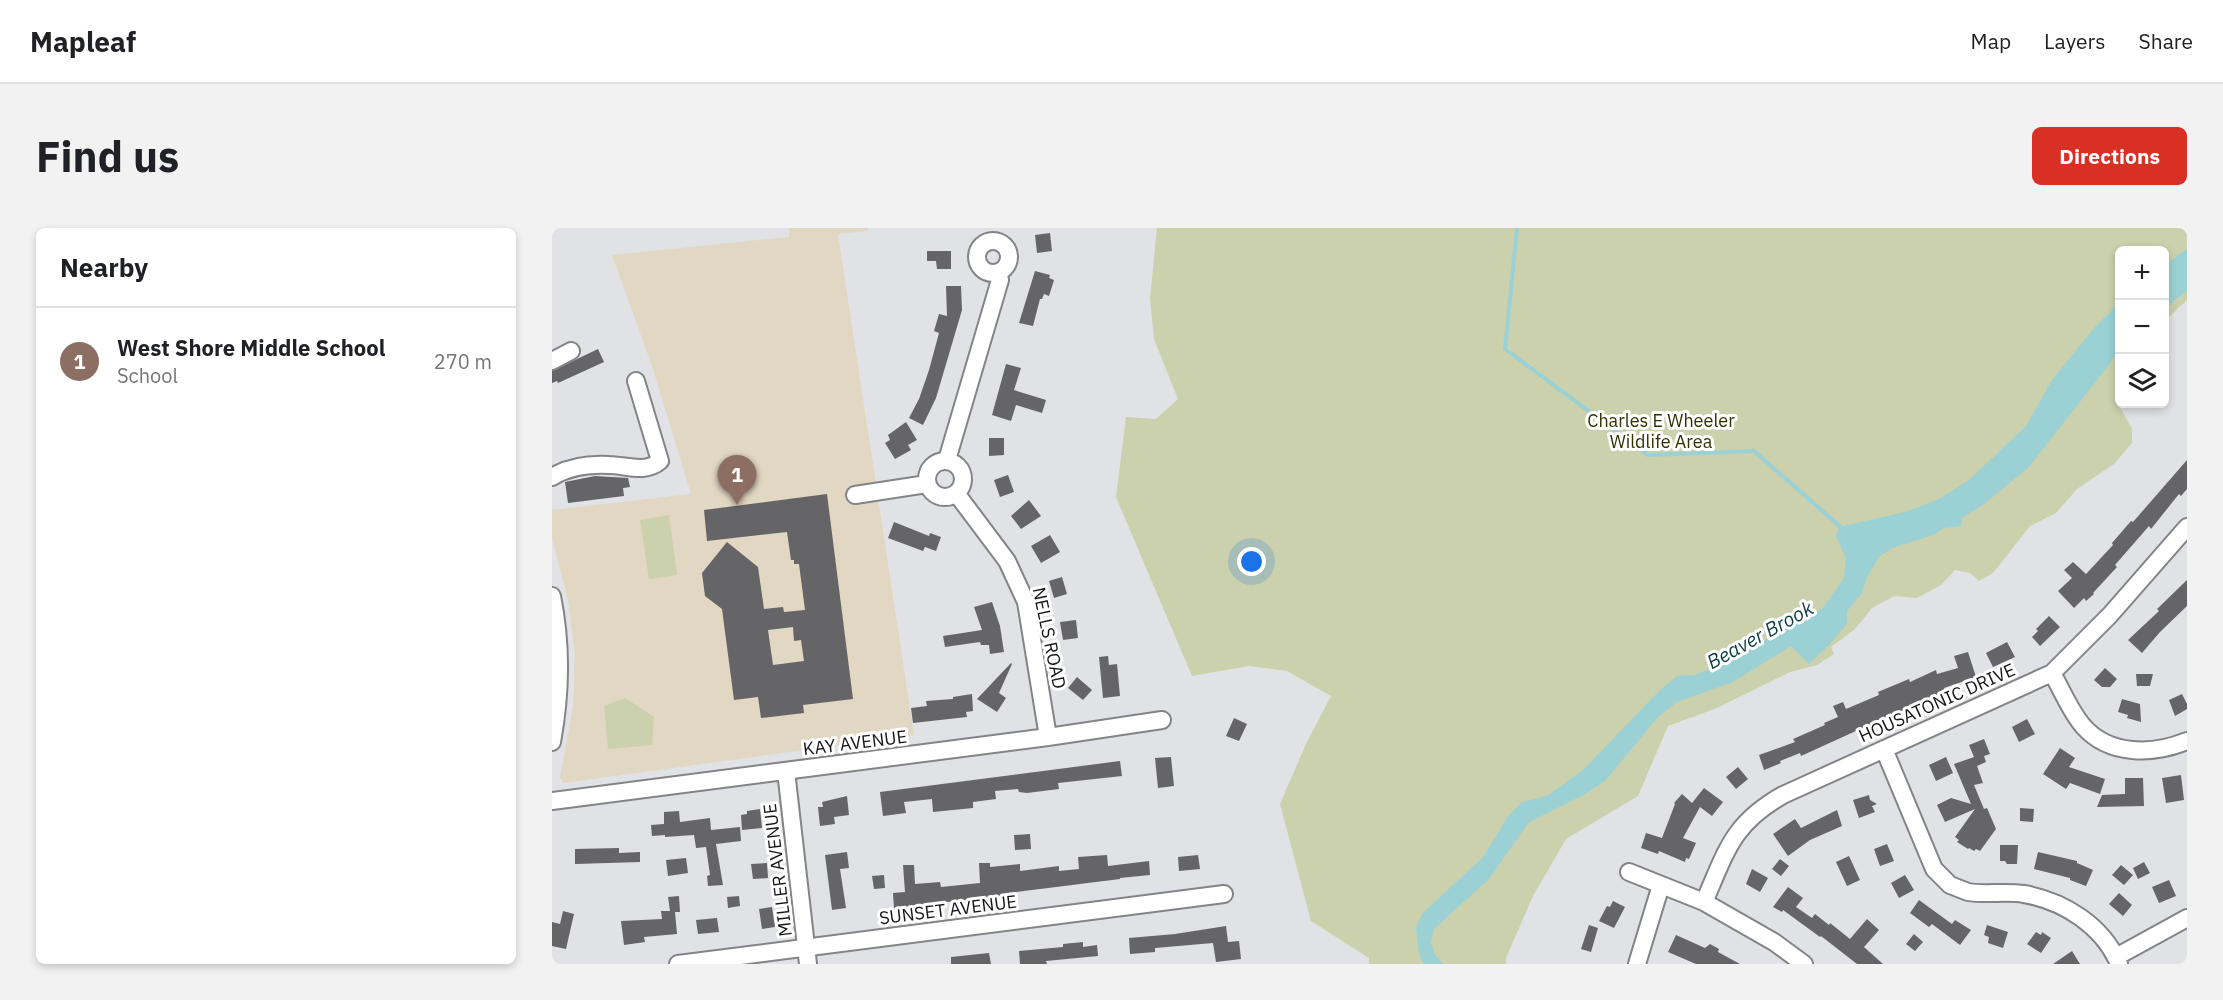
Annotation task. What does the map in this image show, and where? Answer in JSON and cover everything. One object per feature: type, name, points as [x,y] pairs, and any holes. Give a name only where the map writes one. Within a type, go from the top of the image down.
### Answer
[{"type":"street","points":[[948,460],[1000,280],[998,272]]},
{"type":"street","points":[[552,361],[571,351]]},
{"type":"street","points":[[552,477],[568,469],[608,465],[637,469],[653,467],[660,461],[636,381]]},
{"type":"street","points":[[948,460],[962,471],[962,483],[956,493],[951,496],[939,496],[934,494],[927,484],[927,472],[935,463],[948,460]]},
{"type":"street","points":[[855,495],[927,484]]},
{"type":"street","name":"NELLS ROAD","points":[[956,493],[1007,561],[1026,602],[1048,737]]},
{"type":"street","name":"HOUSATONIC DRIVE","points":[[1704,902],[1732,839],[1761,807],[2052,673],[2110,615],[2187,528]]},
{"type":"street","points":[[552,596],[560,666],[558,706],[552,742]]},
{"type":"street","points":[[2052,673],[2082,725],[2105,742],[2121,748],[2147,751],[2171,747],[2187,741]]},
{"type":"street","name":"KAY AVENUE","points":[[552,801],[1048,737],[1162,720]]},
{"type":"street","points":[[1884,749],[1928,856],[1942,879],[1959,889],[1968,892],[2024,894],[2056,904],[2067,909],[2102,935],[2118,961],[2187,918]]},
{"type":"street","name":"MILLER AVENUE","points":[[786,771],[808,956]]},
{"type":"street","points":[[1629,872],[1704,902],[1774,942],[1804,964]]},
{"type":"street","points":[[1637,964],[1661,885]]},
{"type":"street","name":"SUNSET AVENUE","points":[[678,964],[808,956],[1224,894]]},
{"type":"shaded area","points":[[789,228],[868,228],[868,231],[838,234],[914,735],[563,783],[560,778],[573,706],[575,655],[568,600],[552,539],[552,510],[691,494],[652,366],[612,255],[789,237]]},
{"type":"green space","name":"Charles E Wheeler Wildlife Area","points":[[1157,228],[2187,228],[2187,300],[2169,317],[2169,246],[2115,246],[2115,408],[2120,408],[2132,429],[2132,443],[2114,464],[2077,489],[2056,513],[2030,526],[1993,573],[1979,581],[1970,573],[1955,570],[1941,585],[1917,598],[1894,596],[1872,608],[1855,629],[1831,647],[1834,654],[1817,665],[1790,672],[1717,708],[1668,726],[1638,796],[1566,839],[1533,896],[1506,958],[1506,964],[1369,964],[1369,958],[1311,921],[1280,804],[1306,744],[1331,696],[1287,671],[1249,666],[1192,676],[1116,497],[1126,417],[1156,419],[1178,399],[1154,339],[1150,298]]},
{"type":"green space","points":[[669,515],[677,575],[649,579],[640,520]]},
{"type":"green space","points":[[625,698],[654,717],[652,745],[608,749],[604,706]]},
{"type":"water","points":[[2187,249],[2187,291],[2169,305],[2169,300],[2169,262]]},
{"type":"water","points":[[2115,307],[2115,356],[2028,468],[1984,504],[1962,518],[1961,526],[1944,528],[1933,535],[1892,548],[1880,556],[1867,577],[1862,593],[1847,611],[1847,624],[1809,664],[1791,646],[1733,682],[1677,702],[1659,716],[1605,781],[1585,794],[1529,822],[1489,879],[1434,929],[1431,942],[1434,953],[1443,964],[1424,964],[1419,954],[1416,928],[1422,914],[1484,856],[1508,816],[1522,802],[1547,796],[1583,770],[1660,690],[1677,676],[1695,675],[1723,664],[1822,609],[1844,578],[1846,558],[1836,536],[1839,527],[1905,512],[1939,499],[1969,480],[2026,426],[2052,380],[2095,327]]},
{"type":"building","points":[[1050,233],[1052,251],[1037,253],[1035,235]]},
{"type":"building","points":[[927,251],[951,251],[951,269],[937,269],[936,261],[927,261]]},
{"type":"building","points":[[1035,271],[1050,275],[1049,278],[1054,280],[1049,296],[1044,294],[1040,299],[1033,326],[1019,323]]},
{"type":"building","points":[[946,286],[961,286],[962,310],[936,398],[923,425],[909,418],[919,399],[929,370],[939,333],[934,331],[939,314],[947,316]]},
{"type":"building","points":[[598,349],[604,362],[558,383],[557,381],[552,383],[552,371]]},
{"type":"building","points":[[1006,364],[1021,368],[1014,390],[1046,400],[1042,413],[1016,405],[1011,421],[992,415]]},
{"type":"building","points":[[906,422],[917,440],[908,445],[911,450],[895,459],[885,443],[890,440],[888,435]]},
{"type":"building","points":[[989,438],[1004,438],[1004,455],[989,456]]},
{"type":"building","points":[[2187,460],[2187,489],[2181,496],[2179,494],[2151,529],[2149,526],[2115,565],[2117,567],[2094,594],[2086,601],[2084,598],[2074,608],[2058,591],[2072,578],[2064,570],[2073,562],[2086,574]]},
{"type":"building","points":[[1008,475],[1014,492],[1000,497],[994,480]]},
{"type":"building","points":[[595,476],[628,478],[630,487],[623,488],[624,496],[568,503],[565,482]]},
{"type":"building","points":[[827,494],[853,699],[803,705],[804,713],[761,718],[758,697],[734,700],[722,609],[705,596],[702,573],[727,542],[758,567],[764,609],[783,607],[784,612],[805,610],[799,564],[794,564],[794,560],[791,560],[787,532],[707,541],[704,510]],"holes":[[[793,627],[794,641],[801,640],[804,661],[773,665],[768,630]]]},
{"type":"building","points":[[1029,500],[1041,516],[1021,529],[1011,516]]},
{"type":"building","points":[[894,522],[929,536],[930,533],[941,537],[936,551],[925,547],[923,551],[888,538]]},
{"type":"building","points":[[1050,535],[1060,552],[1041,563],[1031,546]]},
{"type":"building","points":[[1062,577],[1067,594],[1054,598],[1049,581]]},
{"type":"building","points":[[2187,580],[2187,606],[2142,653],[2128,640]]},
{"type":"building","points":[[992,602],[1000,626],[1004,652],[990,654],[989,645],[981,645],[980,642],[945,647],[943,636],[982,630],[974,607]]},
{"type":"building","points":[[2049,616],[2060,627],[2040,646],[2032,637],[2038,631],[2036,629]]},
{"type":"building","points":[[1076,620],[1078,638],[1063,640],[1060,622]]},
{"type":"building","points":[[2007,642],[2015,657],[1993,667],[1986,653]]},
{"type":"building","points":[[1968,652],[1976,677],[1944,688],[1946,694],[1880,720],[1801,756],[1800,753],[1780,761],[1781,763],[1764,770],[1759,755],[1795,742],[1793,739],[1838,717],[1833,706],[1843,702],[1846,709],[1909,679],[1910,682],[1936,670],[1937,674],[1958,668],[1954,656]]},
{"type":"building","points":[[1108,656],[1109,665],[1117,664],[1120,696],[1103,698],[1099,657]]},
{"type":"building","points":[[1011,663],[999,693],[1006,698],[997,712],[977,699]]},
{"type":"building","points":[[2105,668],[2117,679],[2110,687],[2102,687],[2094,680]]},
{"type":"building","points":[[2136,674],[2153,674],[2150,686],[2137,686]]},
{"type":"building","points":[[1077,677],[1092,690],[1083,700],[1068,688]]},
{"type":"building","points":[[972,694],[973,711],[966,712],[967,717],[913,723],[911,708],[927,706],[926,701],[953,699],[953,697]]},
{"type":"building","points":[[2182,694],[2187,709],[2175,716],[2169,700]]},
{"type":"building","points":[[2122,699],[2140,704],[2141,722],[2127,718],[2128,715],[2118,712]]},
{"type":"building","points":[[1234,718],[1247,724],[1239,741],[1226,736]]},
{"type":"building","points":[[2027,719],[2035,734],[2019,742],[2012,727]]},
{"type":"building","points":[[1984,739],[1990,754],[1984,756],[1986,762],[1977,766],[1983,783],[1974,785],[1996,829],[1980,851],[1976,849],[1974,851],[1957,842],[1959,840],[1955,837],[1975,809],[1945,822],[1937,805],[1951,798],[1971,804],[1954,764],[1974,757],[1969,745]]},
{"type":"building","points":[[2060,748],[2075,758],[2069,767],[2105,779],[2100,794],[2070,783],[2066,789],[2043,774]]},
{"type":"building","points":[[1171,757],[1174,786],[1158,788],[1155,758]]},
{"type":"building","points":[[1946,757],[1953,773],[1936,781],[1929,765]]},
{"type":"building","points":[[1120,761],[1122,776],[1058,783],[1059,789],[1027,793],[1019,792],[1018,789],[995,791],[996,799],[973,802],[973,808],[933,812],[932,799],[904,802],[906,813],[883,816],[880,792]]},
{"type":"building","points":[[1738,767],[1748,779],[1736,789],[1726,777]]},
{"type":"building","points":[[2181,775],[2184,800],[2166,803],[2162,778]]},
{"type":"building","points":[[2125,778],[2143,778],[2144,806],[2097,807],[2102,795],[2125,794]]},
{"type":"building","points":[[1704,788],[1723,802],[1712,816],[1700,807],[1683,838],[1696,843],[1689,859],[1686,858],[1685,862],[1659,851],[1658,854],[1641,848],[1646,833],[1662,838],[1674,803],[1682,794],[1692,803]]},
{"type":"building","points":[[1869,795],[1870,800],[1877,804],[1872,806],[1875,812],[1859,818],[1853,800]]},
{"type":"building","points":[[847,796],[849,815],[834,817],[835,824],[820,826],[818,807],[823,807],[822,802]]},
{"type":"building","points":[[2020,808],[2034,809],[2033,822],[2020,821]]},
{"type":"building","points":[[760,809],[762,828],[742,830],[741,815],[747,814],[747,811]]},
{"type":"building","points":[[1837,810],[1842,826],[1810,840],[1788,856],[1773,834],[1795,819],[1801,828]]},
{"type":"building","points":[[679,811],[680,822],[710,818],[711,830],[740,827],[741,841],[716,844],[723,885],[708,886],[707,876],[710,875],[706,847],[696,848],[694,835],[652,836],[651,825],[664,824],[664,812]]},
{"type":"building","points":[[1030,834],[1031,849],[1015,850],[1014,835]]},
{"type":"building","points":[[1887,844],[1894,861],[1880,866],[1874,849]]},
{"type":"building","points":[[2000,845],[2018,845],[2017,864],[2000,861]]},
{"type":"building","points":[[619,848],[619,853],[640,852],[640,862],[575,864],[575,849]]},
{"type":"building","points":[[847,852],[849,868],[840,869],[846,908],[832,910],[825,855]]},
{"type":"building","points":[[2038,852],[2077,861],[2093,870],[2086,886],[2070,878],[2034,869]]},
{"type":"building","points":[[1107,855],[1108,866],[1149,861],[1150,875],[894,908],[893,893],[905,892],[903,865],[914,865],[915,884],[940,882],[941,887],[980,883],[979,863],[990,863],[990,867],[1020,864],[1020,871],[1059,866],[1059,871],[1079,869],[1078,857]]},
{"type":"building","points":[[1198,855],[1200,869],[1179,871],[1178,857]]},
{"type":"building","points":[[1849,856],[1860,880],[1847,886],[1836,862]]},
{"type":"building","points":[[686,858],[688,873],[668,876],[666,860]]},
{"type":"building","points":[[1780,859],[1789,866],[1781,876],[1772,869]]},
{"type":"building","points":[[2144,862],[2150,873],[2138,879],[2133,868]]},
{"type":"building","points":[[767,863],[768,878],[753,879],[751,864]]},
{"type":"building","points":[[2121,865],[2133,875],[2124,885],[2112,875]]},
{"type":"building","points":[[1752,869],[1768,878],[1760,892],[1746,884]]},
{"type":"building","points":[[884,875],[885,888],[874,889],[872,876]]},
{"type":"building","points":[[1905,875],[1914,890],[1899,898],[1891,883]]},
{"type":"building","points":[[2169,880],[2176,896],[2159,903],[2152,887]]},
{"type":"building","points":[[1788,887],[1803,898],[1796,907],[1812,918],[1815,914],[1850,939],[1867,919],[1879,930],[1864,947],[1883,964],[1857,964],[1783,910],[1782,912],[1773,907]]},
{"type":"building","points":[[2119,893],[2132,905],[2123,916],[2109,904]]},
{"type":"building","points":[[679,896],[680,912],[675,912],[677,934],[644,937],[645,942],[624,945],[621,921],[662,919],[661,911],[670,911],[668,897]]},
{"type":"building","points":[[739,896],[740,906],[728,908],[727,897]]},
{"type":"building","points":[[1919,900],[1952,924],[1955,920],[1971,930],[1960,945],[1932,924],[1929,927],[1910,913]]},
{"type":"building","points":[[1613,901],[1625,907],[1614,928],[1599,921],[1607,906],[1610,907]]},
{"type":"building","points":[[772,907],[775,927],[762,929],[759,909]]},
{"type":"building","points":[[563,911],[574,914],[566,949],[552,946],[552,922],[560,924]]},
{"type":"building","points":[[717,918],[719,932],[698,934],[696,920]]},
{"type":"building","points":[[1589,925],[1598,928],[1591,952],[1581,949]]},
{"type":"building","points":[[1987,925],[2008,932],[2003,948],[1988,943],[1989,937],[1984,935]]},
{"type":"building","points":[[1226,926],[1228,942],[1239,941],[1241,959],[1216,962],[1213,943],[1155,948],[1155,952],[1130,954],[1129,938]]},
{"type":"building","points":[[2036,932],[2041,935],[2042,932],[2051,938],[2041,953],[2027,944]]},
{"type":"building","points":[[1914,934],[1923,942],[1915,951],[1906,944]]},
{"type":"building","points":[[1676,935],[1705,948],[1710,944],[1719,949],[1718,952],[1740,964],[1696,964],[1668,952]]},
{"type":"building","points":[[1083,942],[1083,947],[1097,945],[1098,956],[1046,961],[1047,964],[1020,964],[1019,951],[1063,947],[1063,944]]},
{"type":"building","points":[[2072,951],[2080,964],[2053,964]]},
{"type":"building","points":[[989,953],[991,964],[951,964],[951,957]]},
{"type":"waterway","points":[[1517,228],[1505,349],[1648,455],[1754,451],[1843,529]]},
{"type":"place","name":"West Shore Middle School","points":[[737,505]]},
{"type":"water label","name":"Beaver Brook","points":[[1760,635]]}]
